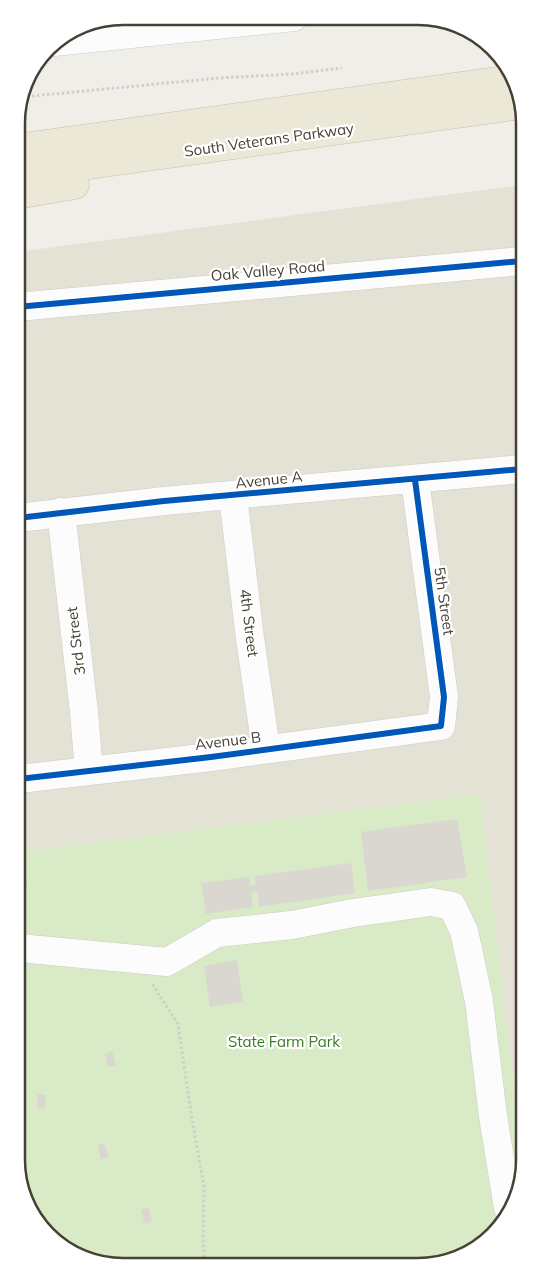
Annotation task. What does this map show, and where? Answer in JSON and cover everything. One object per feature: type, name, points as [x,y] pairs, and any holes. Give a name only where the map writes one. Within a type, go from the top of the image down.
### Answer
[{"type":"highway","name":"South Veterans Parkway","points":[[25,147],[506,80]]},
{"type":"highway","name":"South Veterans Parkway","points":[[25,174],[514,106]]},
{"type":"highway","points":[[25,129],[284,110]]},
{"type":"highway","points":[[25,194],[158,172],[366,127]]},
{"type":"street","points":[[92,30],[170,25]]},
{"type":"street","name":"Oak Valley Road","points":[[25,306],[516,262]]},
{"type":"street","name":"Avenue A","points":[[25,517],[164,501],[516,470]]},
{"type":"street","name":"5th Street","points":[[415,480],[444,697],[441,726]]},
{"type":"street","name":"4th Street","points":[[233,496],[250,638],[266,749]]},
{"type":"street","name":"3rd Street","points":[[60,512],[84,712],[89,770]]},
{"type":"street","name":"Avenue B","points":[[25,778],[441,726]]},
{"type":"street","points":[[25,949],[167,962],[217,933],[292,925],[353,913],[431,902],[452,906],[464,931],[479,1001],[493,1116],[507,1201]]},
{"type":"path","points":[[29,96],[209,78],[292,74],[342,68]]},
{"type":"path","points":[[142,959],[157,992],[178,1024],[204,1187],[204,1258]]},
{"type":"shaded area","points":[[516,186],[516,1108],[480,794],[25,851],[25,251]]},
{"type":"green space","name":"State Farm Park","points":[[480,794],[516,1108],[516,1166],[514,1179],[509,1197],[492,1225],[478,1238],[455,1251],[443,1255],[418,1258],[117,1258],[86,1251],[63,1238],[45,1220],[38,1209],[28,1185],[26,1173],[25,851]]},
{"type":"building","points":[[457,819],[467,877],[368,891],[361,832]]},
{"type":"building","points":[[351,863],[355,893],[259,907],[257,891],[251,892],[253,907],[206,914],[201,883],[249,877],[250,886],[256,885],[255,876]]},
{"type":"building","points":[[237,960],[243,1002],[210,1007],[204,966]]},
{"type":"building","points":[[112,1051],[116,1065],[108,1067],[105,1054]]},
{"type":"building","points":[[38,1094],[46,1095],[45,1109],[37,1108]]},
{"type":"building","points":[[104,1143],[109,1157],[101,1159],[97,1145]]},
{"type":"building","points":[[148,1207],[152,1221],[145,1224],[141,1210]]},
{"type":"cycle path","points":[[25,306],[516,262]]},
{"type":"cycle path","points":[[25,517],[164,501],[516,470]]},
{"type":"cycle path","points":[[25,778],[211,757],[441,726],[444,697],[415,480]]}]
